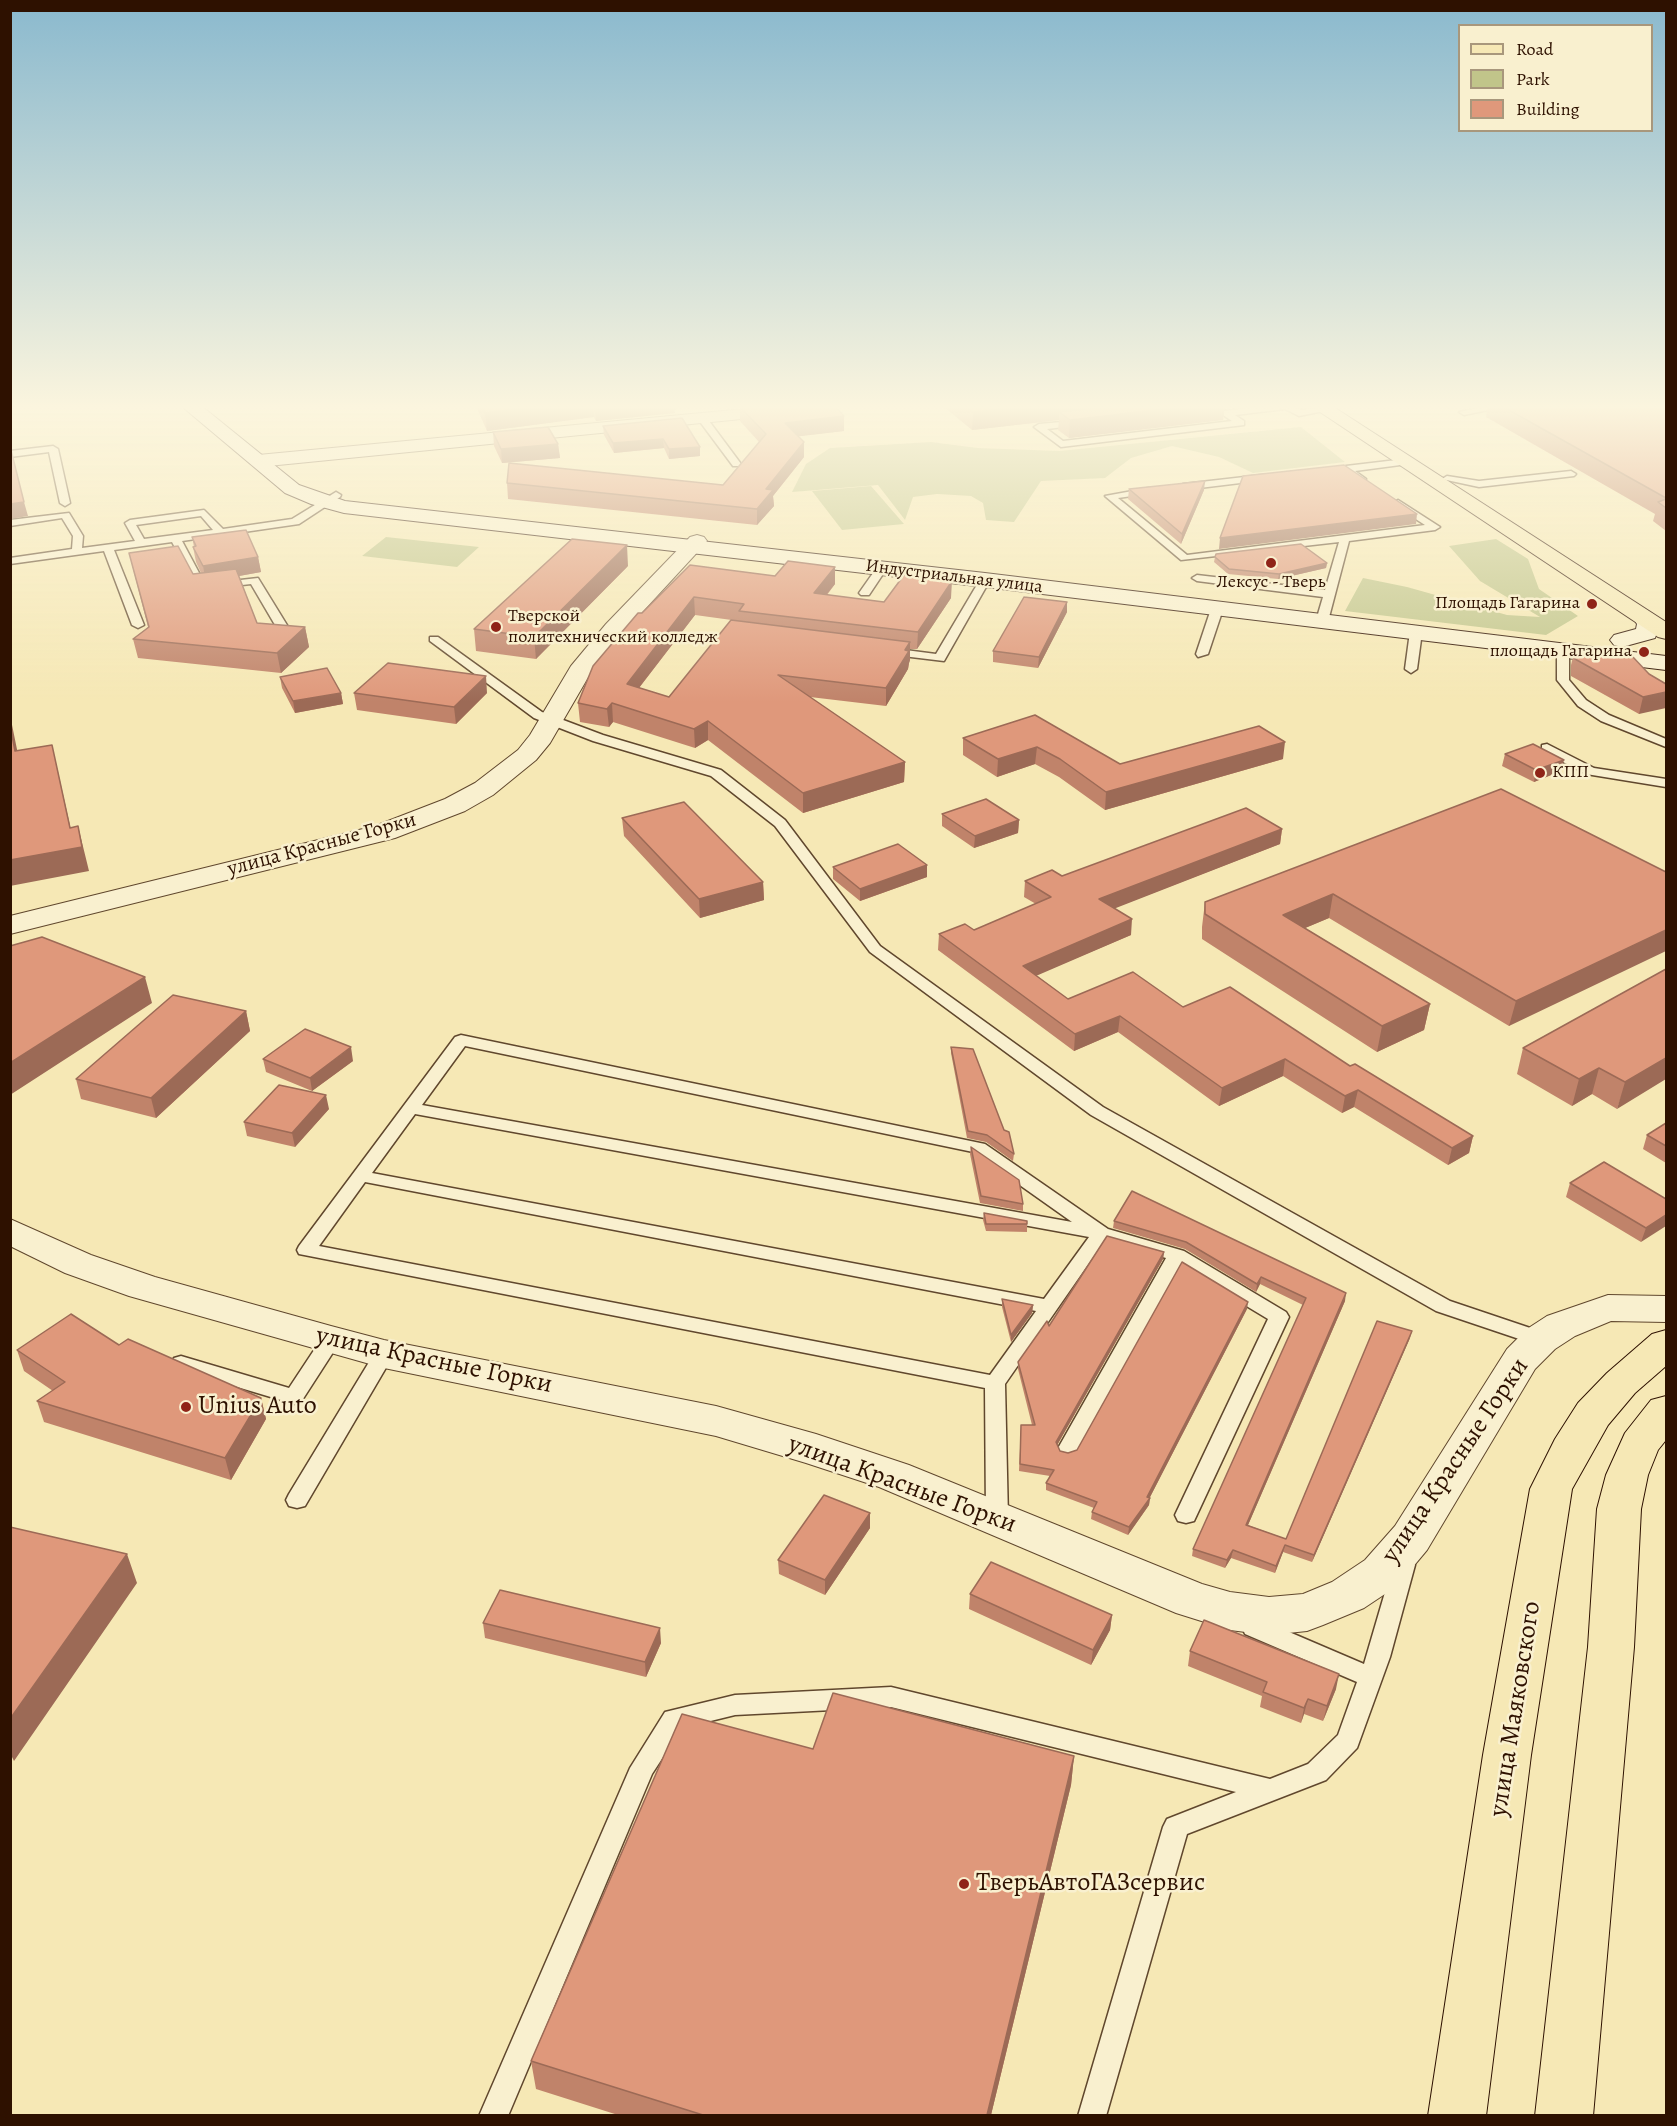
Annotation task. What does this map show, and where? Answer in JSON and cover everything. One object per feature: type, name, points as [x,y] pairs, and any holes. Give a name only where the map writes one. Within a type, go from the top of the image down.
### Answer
[{"type":"main road","points":[[1472,503],[1660,620]]},
{"type":"main road","points":[[1495,503],[1660,620]]},
{"type":"main road","name":"улица Маяковского","points":[[1457,2115],[1507,1755],[1551,1489],[1570,1450],[1593,1414],[1621,1383],[1666,1344]]},
{"type":"main road","points":[[1564,2115],[1611,1647],[1619,1509],[1627,1475],[1640,1444],[1666,1411]]},
{"type":"street","name":"Индустриальная улица","points":[[341,503],[354,508],[694,544],[1666,643]]},
{"type":"street","name":"Индустриальная улица","points":[[694,544],[1217,609],[1326,608],[1416,632],[1659,663]]},
{"type":"street","name":"улица Красные Горки","points":[[10,925],[385,832],[422,819],[465,799],[508,772],[527,755],[551,721],[579,671],[614,629],[694,544]]},
{"type":"street","points":[[1622,640],[1647,633],[1649,628],[1660,620]]},
{"type":"street","name":"улица Красные Горки","points":[[10,1231],[78,1264],[142,1287],[331,1340],[384,1354],[716,1421],[894,1476],[1192,1600],[1230,1611],[1269,1616],[1307,1612],[1348,1595],[1381,1573],[1411,1538],[1521,1359],[1541,1340],[1561,1326],[1608,1308],[1666,1309]]},
{"type":"lane","points":[[10,561],[295,522],[324,503]]},
{"type":"lane","points":[[1119,503],[1185,558],[1435,527],[1399,503]]},
{"type":"lane","points":[[141,543],[130,523],[204,513],[221,533]]},
{"type":"lane","points":[[10,523],[65,515],[78,536],[77,551]]},
{"type":"lane","points":[[1197,578],[1326,608],[1345,538]]},
{"type":"lane","points":[[176,539],[202,588],[254,580],[284,630]]},
{"type":"lane","points":[[108,547],[138,625]]},
{"type":"lane","points":[[865,593],[882,568]]},
{"type":"lane","points":[[882,651],[940,658],[985,580]]},
{"type":"lane","points":[[1202,654],[1217,609]]},
{"type":"lane","points":[[1411,669],[1416,632]]},
{"type":"lane","points":[[434,639],[538,715],[598,738],[716,773],[780,823],[875,949],[1097,1111],[1443,1306],[1541,1340]]},
{"type":"lane","points":[[1563,651],[1563,680],[1582,703],[1636,733],[1666,743]]},
{"type":"lane","points":[[1547,748],[1591,771],[1666,783]]},
{"type":"lane","points":[[995,1383],[306,1250],[461,1040],[979,1148],[1101,1233]]},
{"type":"lane","points":[[411,1108],[1101,1233],[1177,1255],[1279,1317],[1186,1515]]},
{"type":"lane","points":[[361,1176],[1049,1307]]},
{"type":"lane","points":[[997,1519],[995,1383],[1101,1233]]},
{"type":"lane","points":[[1067,1450],[1177,1255]]},
{"type":"lane","points":[[181,1363],[294,1397],[331,1340]]},
{"type":"lane","points":[[297,1500],[384,1354]]},
{"type":"lane","points":[[1092,2115],[1176,1827],[1317,1772],[1348,1741],[1371,1677],[1411,1538]]},
{"type":"lane","points":[[1192,1600],[1371,1677]]},
{"type":"lane","points":[[493,2115],[642,1768],[674,1719],[735,1705],[891,1697],[1270,1790]]},
{"type":"green space","points":[[821,503],[886,503],[904,524],[842,530]]},
{"type":"green space","points":[[892,503],[911,503],[905,520]]},
{"type":"green space","points":[[983,503],[1026,503],[1014,522],[986,520]]},
{"type":"green space","points":[[386,537],[479,547],[457,567],[362,556]]},
{"type":"green space","points":[[1496,539],[1528,559],[1539,589],[1578,616],[1546,635],[1345,611],[1363,578],[1407,587],[1507,615],[1540,617],[1480,581],[1449,546]]},
{"type":"building","points":[[701,503],[762,503],[757,509]]},
{"type":"building","points":[[1146,503],[1195,503],[1182,534]]},
{"type":"building","points":[[1233,503],[1401,503],[1417,514],[1220,538]]},
{"type":"building","points":[[246,530],[258,557],[203,566],[193,547],[196,546],[192,537]]},
{"type":"building","points":[[572,539],[627,545],[534,637],[474,629]]},
{"type":"building","points":[[1301,544],[1327,563],[1279,574],[1229,569],[1215,557],[1216,554]]},
{"type":"building","points":[[178,546],[193,574],[236,569],[257,623],[305,627],[277,653],[133,639],[149,627],[129,553]]},
{"type":"building","points":[[788,561],[835,567],[814,593],[884,602],[904,575],[952,581],[918,632],[739,611],[744,604],[694,597],[627,684],[669,697],[731,620],[910,642],[905,650],[909,651],[886,688],[778,675],[905,762],[803,793],[708,721],[694,729],[612,703],[607,709],[578,703],[593,666],[638,613],[642,613],[690,565],[775,576]]},
{"type":"building","points":[[1024,597],[1067,602],[1039,657],[993,651]]},
{"type":"building","points":[[1575,649],[1632,656],[1649,674],[1666,684],[1666,692],[1643,697],[1575,659]]},
{"type":"building","points":[[388,663],[486,676],[454,707],[354,693]]},
{"type":"building","points":[[327,668],[341,693],[293,701],[280,677]]},
{"type":"building","points":[[1035,715],[1120,764],[1259,726],[1285,742],[1106,792],[1060,759],[1037,747],[998,759],[963,738]]},
{"type":"building","points":[[10,725],[15,751],[52,745],[70,828],[78,826],[82,847],[10,860]]},
{"type":"building","points":[[1533,744],[1564,760],[1536,770],[1505,754]]},
{"type":"building","points":[[1501,789],[1666,872],[1666,930],[1516,1001],[1333,894],[1283,915],[1430,1004],[1382,1026],[1205,914],[1205,902]]},
{"type":"building","points":[[986,799],[1019,820],[975,836],[942,814]]},
{"type":"building","points":[[684,802],[763,882],[699,899],[622,818]]},
{"type":"building","points":[[1246,808],[1282,829],[1099,899],[1132,919],[1023,966],[1068,999],[1133,972],[1183,1007],[1230,987],[1350,1066],[1355,1064],[1473,1136],[1452,1148],[1358,1090],[1345,1096],[1285,1059],[1222,1088],[1120,1016],[1075,1034],[939,934],[965,924],[974,930],[1051,897],[1025,881],[1052,870],[1062,876]]},
{"type":"building","points":[[898,844],[927,865],[860,889],[833,867]]},
{"type":"building","points":[[42,937],[145,977],[10,1063],[10,946]]},
{"type":"building","points":[[1666,969],[1666,1058],[1625,1082],[1599,1068],[1579,1079],[1523,1048]]},
{"type":"building","points":[[173,995],[246,1011],[151,1098],[76,1079]]},
{"type":"building","points":[[305,1029],[351,1047],[310,1078],[263,1059]]},
{"type":"building","points":[[951,1047],[973,1049],[1004,1130],[1009,1132],[1014,1154],[987,1135],[968,1131]]},
{"type":"building","points":[[279,1085],[326,1095],[292,1133],[244,1122]]},
{"type":"building","points":[[1666,1123],[1666,1146],[1647,1135]]},
{"type":"building","points":[[971,1147],[1019,1180],[1023,1204],[981,1196]]},
{"type":"building","points":[[1604,1162],[1666,1199],[1666,1215],[1646,1228],[1570,1183]]},
{"type":"building","points":[[1132,1191],[1346,1293],[1246,1525],[1286,1539],[1377,1321],[1412,1331],[1314,1555],[1285,1545],[1276,1566],[1233,1550],[1227,1560],[1193,1549],[1306,1298],[1261,1277],[1257,1284],[1186,1242],[1114,1221]]},
{"type":"building","points":[[984,1213],[1027,1221],[1027,1224],[986,1224]]},
{"type":"building","points":[[1107,1236],[1164,1252],[1056,1442],[1060,1451],[1068,1453],[1077,1450],[1182,1262],[1248,1302],[1147,1497],[1150,1498],[1129,1527],[1092,1512],[1097,1502],[1046,1483],[1054,1470],[1020,1464],[1021,1425],[1035,1425],[1018,1362],[1047,1321],[1049,1326]]},
{"type":"building","points":[[1002,1299],[1033,1305],[1011,1335]]},
{"type":"building","points":[[71,1314],[119,1345],[128,1339],[261,1398],[225,1458],[37,1401],[65,1382],[17,1350]]},
{"type":"building","points":[[824,1495],[870,1513],[825,1580],[778,1560]]},
{"type":"building","points":[[10,1527],[127,1554],[10,1719]]},
{"type":"building","points":[[991,1562],[1112,1615],[1093,1650],[970,1594]]},
{"type":"building","points":[[500,1590],[660,1628],[645,1662],[483,1623]]},
{"type":"building","points":[[1204,1620],[1339,1674],[1327,1706],[1308,1699],[1304,1708],[1263,1692],[1267,1682],[1190,1651]]},
{"type":"building","points":[[833,1693],[1074,1756],[987,2115],[703,2115],[531,2061],[682,1714],[813,1749]]},
{"type":"place","name":"Лексус - Тверь","points":[[1271,563]]},
{"type":"place","name":"Площадь Гагарина","points":[[1592,604]]},
{"type":"place","name":"Тверской политехнический колледж","points":[[496,627]]},
{"type":"place","name":"площадь Гагарина","points":[[1644,652]]},
{"type":"place","name":"КПП","points":[[1540,773]]},
{"type":"place","name":"Unius Auto","points":[[186,1407]]},
{"type":"place","name":"ТверьАвтоГАЗсервис","points":[[964,1884]]}]
